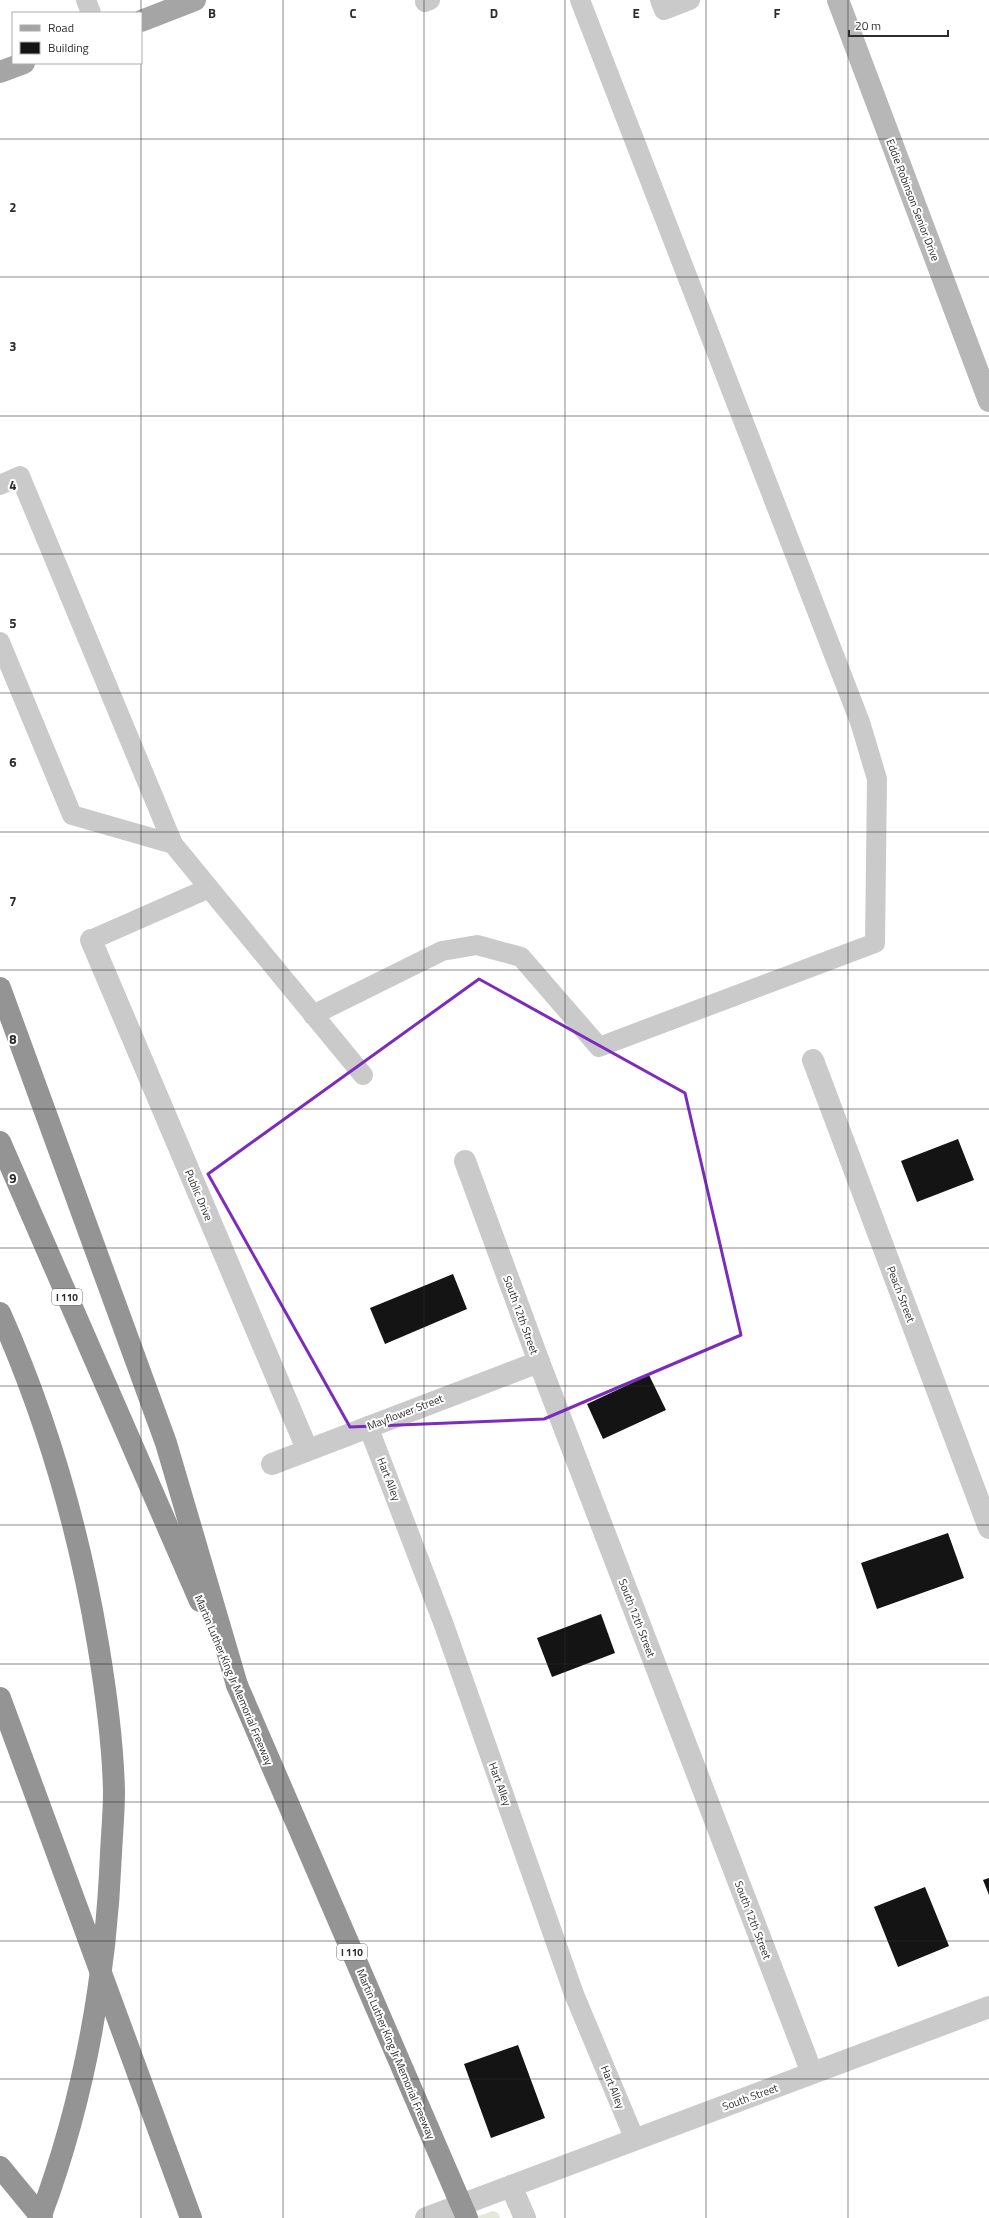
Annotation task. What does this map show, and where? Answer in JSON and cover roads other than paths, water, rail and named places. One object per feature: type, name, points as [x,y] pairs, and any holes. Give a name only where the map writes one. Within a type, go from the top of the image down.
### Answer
[{"type":"highway","points":[[0,988],[166,1443],[237,1685]]},
{"type":"highway","name":"Martin Luther King Jr Memorial Freeway","points":[[0,1142],[237,1685],[467,2218]]},
{"type":"highway","points":[[0,1313],[35,1401],[60,1472],[79,1546],[107,1696],[114,1792],[110,1888],[101,1983],[82,2076],[64,2147],[41,2218]]},
{"type":"highway","points":[[0,1698],[191,2218]]},
{"type":"highway","points":[[0,2167],[41,2218]]},
{"type":"main road","points":[[152,11],[195,0]]},
{"type":"main road","points":[[0,72],[21,64]]},
{"type":"street","name":"Eddie Robinson Senior Drive","points":[[838,0],[989,401]]},
{"type":"street","name":"Public Drive","points":[[92,940],[307,1450]]},
{"type":"street","name":"Peach Street","points":[[813,1060],[989,1528]]},
{"type":"street","name":"South 12th Street","points":[[465,1160],[538,1362],[812,2074]]},
{"type":"street","name":"Mayflower Street","points":[[272,1464],[538,1362]]},
{"type":"street","name":"South Street","points":[[426,2218],[989,2007]]},
{"type":"street","points":[[511,2186],[525,2218]]},
{"type":"lane","points":[[86,0],[91,12]]},
{"type":"lane","points":[[313,1015],[442,950],[477,945],[521,957],[599,1047],[875,943],[877,779],[860,722],[580,0]]},
{"type":"lane","points":[[660,0],[664,10],[690,0]]},
{"type":"lane","points":[[0,484],[20,476],[173,844],[363,1075]]},
{"type":"lane","points":[[0,642],[72,815],[173,844]]},
{"type":"lane","points":[[92,940],[209,888]]},
{"type":"lane","name":"Hart Alley","points":[[368,1426],[444,1625],[574,1994],[635,2140]]}]
